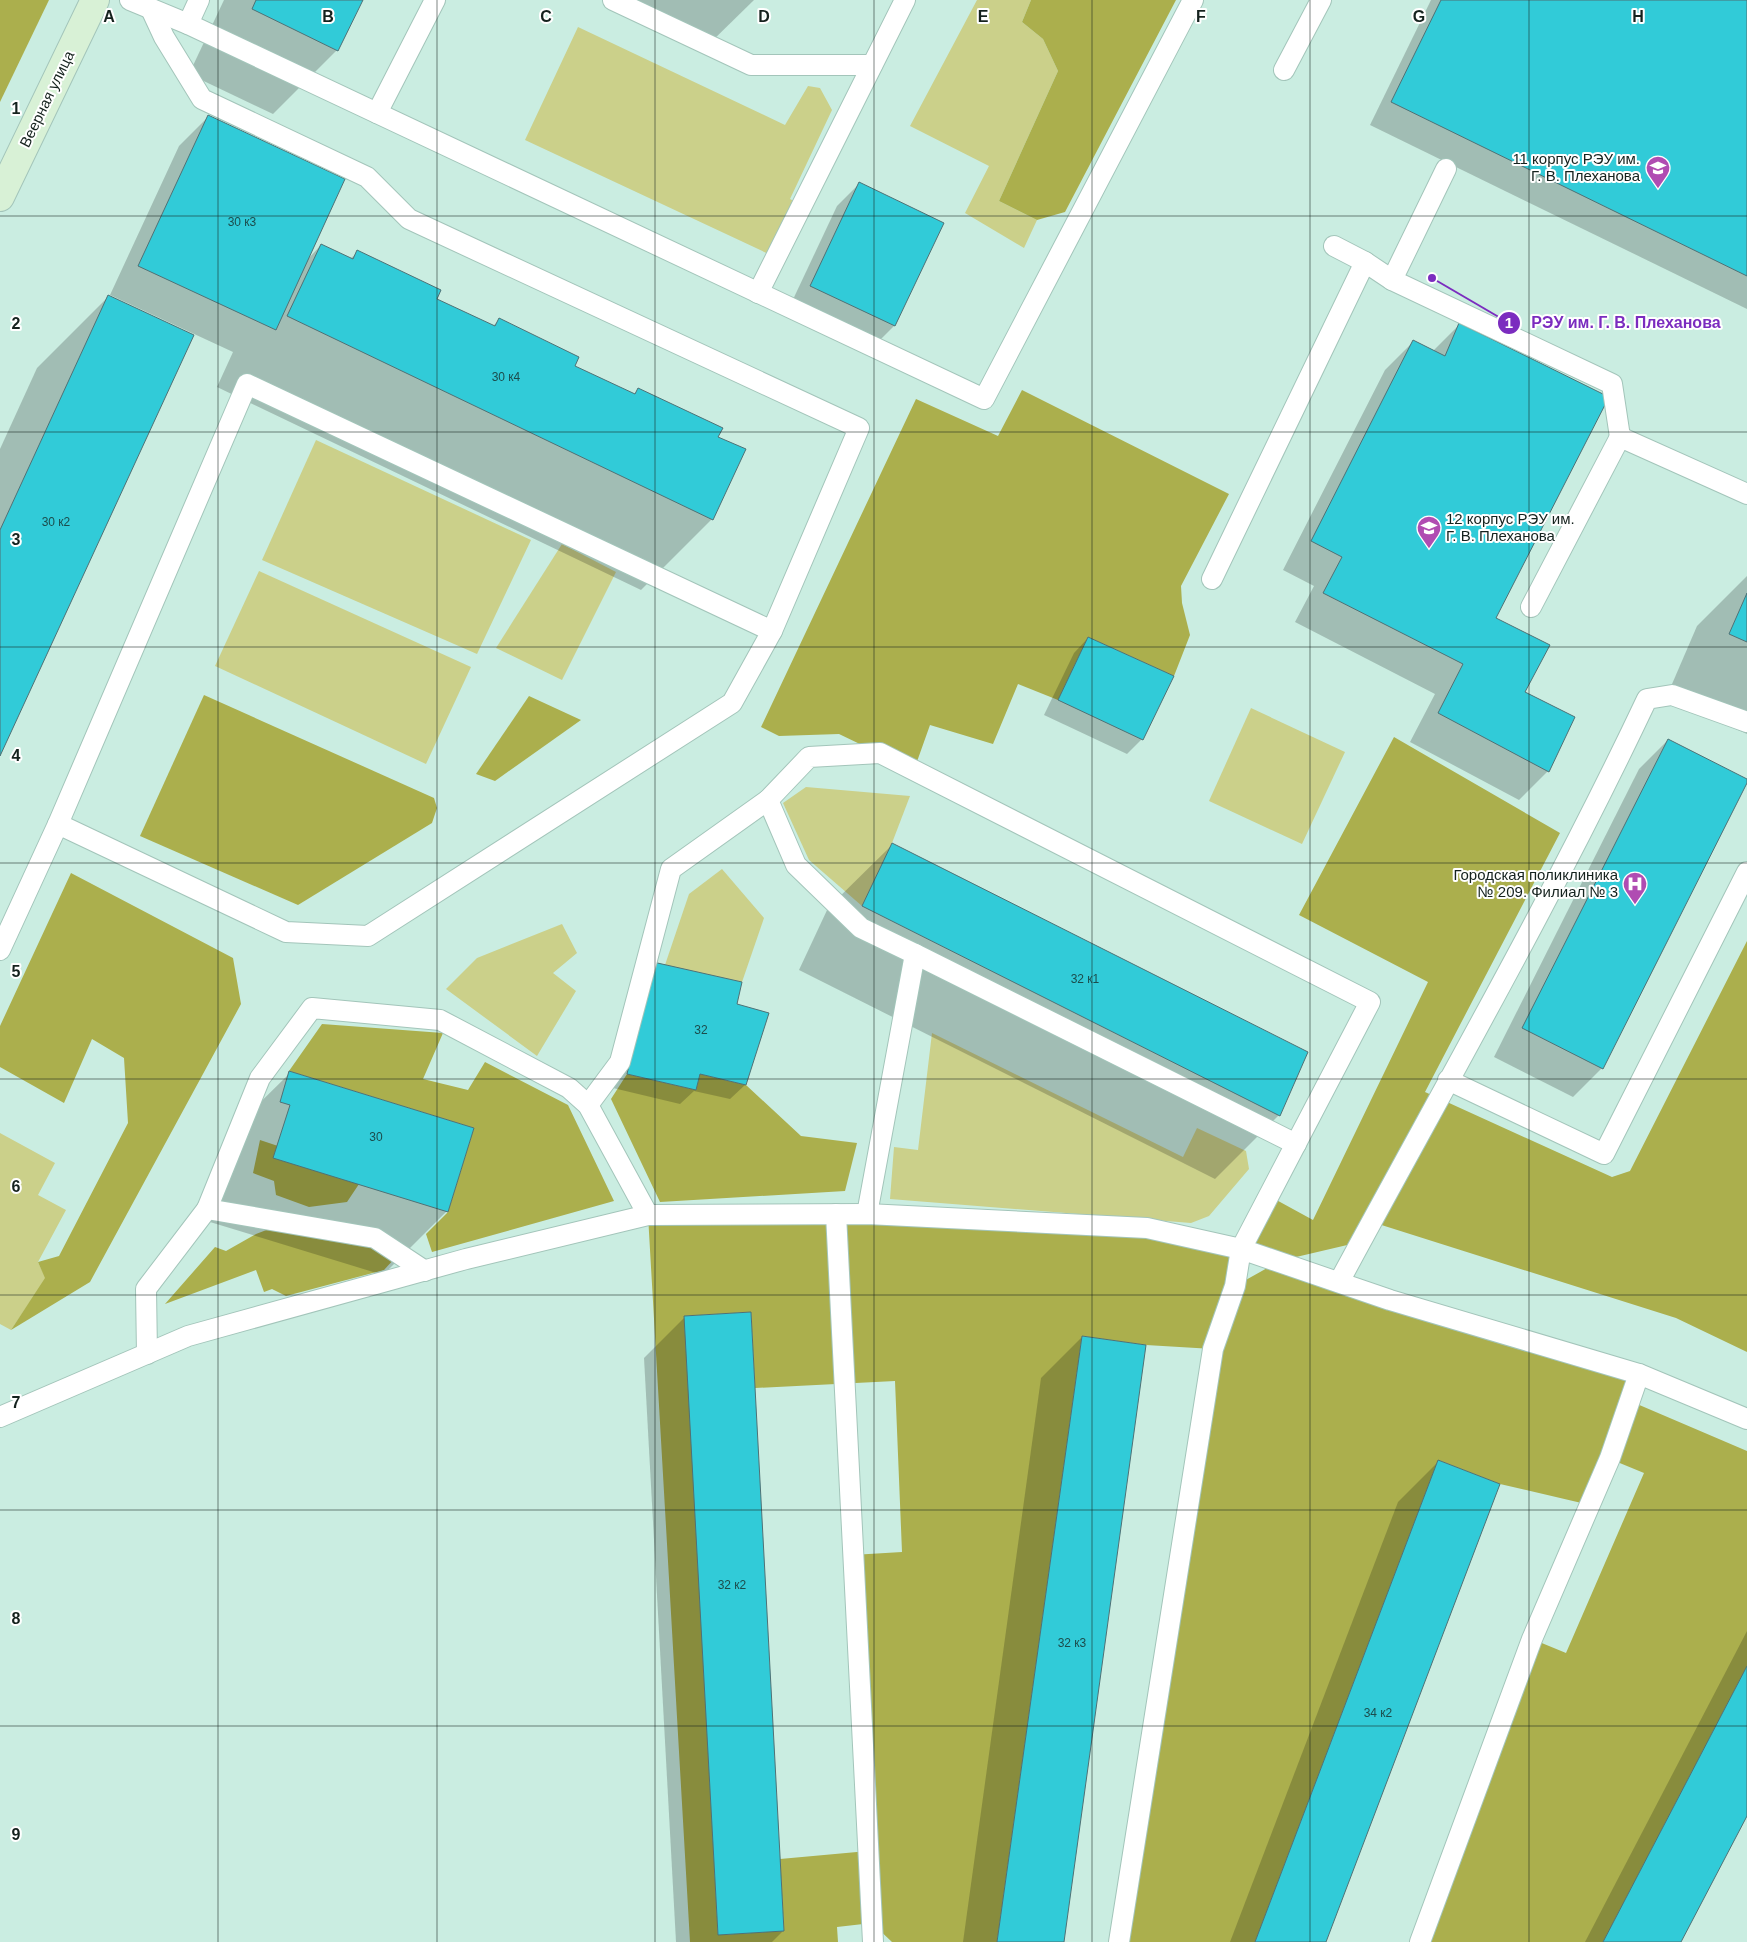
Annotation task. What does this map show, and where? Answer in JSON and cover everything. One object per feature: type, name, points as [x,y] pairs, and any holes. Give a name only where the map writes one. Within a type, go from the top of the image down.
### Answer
[{"type":"street","name":"Веерная улица","points":[[0,197],[95,0]]},
{"type":"lane","points":[[130,0],[254,54],[984,399],[1193,0]]},
{"type":"lane","points":[[188,24],[200,0]]},
{"type":"lane","points":[[377,113],[435,0]]},
{"type":"lane","points":[[613,0],[751,65],[872,65]]},
{"type":"lane","points":[[758,293],[905,0]]},
{"type":"lane","points":[[1284,70],[1321,0]]},
{"type":"lane","points":[[58,824],[286,932],[368,936],[732,703],[772,631],[859,428],[410,219],[366,177],[202,99],[164,37],[151,9]]},
{"type":"lane","points":[[1392,280],[1446,170]]},
{"type":"lane","points":[[1334,246],[1365,262],[1392,280],[1612,384],[1620,437],[1531,607]]},
{"type":"lane","points":[[1212,579],[1365,262]]},
{"type":"lane","points":[[0,950],[58,824],[248,384],[772,631]]},
{"type":"lane","points":[[1620,437],[1747,494]]},
{"type":"lane","points":[[1339,1282],[1532,929],[1647,699],[1672,694],[1747,722]]},
{"type":"lane","points":[[588,1105],[620,1062],[671,868],[768,800],[809,756],[880,753],[1370,1002],[1241,1249],[1235,1286],[1213,1349],[1119,1942]]},
{"type":"lane","points":[[768,800],[796,865],[862,928],[1296,1144]]},
{"type":"lane","points":[[1448,1080],[1604,1154],[1747,872]]},
{"type":"lane","points":[[867,1214],[915,954]]},
{"type":"lane","points":[[147,1354],[146,1289],[207,1209],[260,1078],[312,1008],[440,1020],[569,1088],[588,1105],[648,1215]]},
{"type":"lane","points":[[207,1209],[375,1238],[425,1271]]},
{"type":"lane","points":[[836,1214],[873,1942]]},
{"type":"lane","points":[[0,1417],[188,1336],[475,1257],[648,1215],[867,1214],[1147,1228],[1241,1249],[1390,1300],[1639,1374],[1747,1419]]},
{"type":"lane","points":[[1420,1942],[1532,1639],[1610,1458],[1639,1374]]},
{"type":"green space","points":[[977,0],[1031,0],[1022,22],[1043,39],[1058,71],[999,201],[1037,220],[1024,248],[965,213],[989,166],[910,126]]},
{"type":"green space","points":[[578,27],[785,125],[808,86],[820,88],[832,110],[790,199],[802,205],[775,257],[525,140]]},
{"type":"green space","points":[[316,440],[531,540],[477,654],[262,560]]},
{"type":"green space","points":[[562,544],[616,572],[562,680],[496,648]]},
{"type":"green space","points":[[259,571],[471,667],[426,764],[215,666]]},
{"type":"green space","points":[[1251,708],[1345,752],[1302,844],[1209,801]]},
{"type":"green space","points":[[806,787],[910,796],[892,843],[862,906],[809,860],[783,803]]},
{"type":"green space","points":[[722,869],[764,918],[742,982],[665,965],[689,894]]},
{"type":"green space","points":[[562,924],[577,953],[553,973],[576,991],[537,1056],[446,989],[477,958]]},
{"type":"green space","points":[[932,1033],[1183,1157],[1197,1128],[1246,1151],[1249,1169],[1209,1216],[1191,1223],[890,1199],[894,1147],[918,1150]]},
{"type":"green space","points":[[0,1133],[55,1163],[38,1195],[66,1210],[38,1262],[46,1278],[11,1330],[0,1324]]},
{"type":"shaded area","points":[[0,0],[49,0],[0,102]]},
{"type":"shaded area","points":[[1031,0],[1176,0],[1065,212],[1037,220],[999,201],[1058,71],[1043,39],[1022,22]]},
{"type":"shaded area","points":[[1022,390],[1229,494],[1181,586],[1182,603],[1190,635],[1174,676],[1088,637],[1058,700],[1018,684],[993,744],[930,725],[914,770],[839,734],[779,736],[761,727],[916,399],[998,436]]},
{"type":"shaded area","points":[[204,695],[434,798],[437,808],[432,823],[298,905],[140,836]]},
{"type":"shaded area","points":[[529,696],[581,720],[495,781],[476,774]]},
{"type":"shaded area","points":[[1394,737],[1560,833],[1425,1092],[1612,1177],[1630,1171],[1747,941],[1747,1352],[1676,1318],[1372,1222],[1360,1242],[1279,1261],[1639,1374],[1630,1401],[1747,1451],[1747,1666],[1603,1942],[1420,1942],[1532,1639],[1566,1653],[1644,1473],[1610,1459],[1590,1505],[1500,1484],[1438,1460],[1255,1942],[1119,1942],[1213,1349],[1146,1345],[1082,1336],[997,1942],[892,1942],[872,1923],[837,1927],[838,1942],[690,1942],[648,1215],[1147,1228],[1241,1249],[1269,1196],[1313,1220],[1428,982],[1299,915]],"holes":[[[1241,1249],[1278,1262],[1235,1286]],[[751,1312],[755,1388],[895,1381],[902,1552],[852,1555],[868,1851],[780,1859],[784,1931],[718,1935],[685,1316]]]},
{"type":"shaded area","points":[[71,873],[233,958],[241,1004],[90,1282],[11,1330],[45,1278],[38,1262],[59,1256],[128,1123],[124,1058],[92,1039],[64,1103],[0,1067],[0,1026]]},
{"type":"shaded area","points":[[322,1024],[443,1033],[423,1079],[468,1090],[485,1062],[568,1105],[614,1201],[432,1252],[426,1234],[448,1212],[474,1128],[289,1071]]},
{"type":"shaded area","points":[[627,1074],[696,1090],[700,1074],[746,1085],[801,1136],[857,1143],[845,1191],[660,1202],[611,1099]]},
{"type":"shaded area","points":[[260,1140],[278,1146],[274,1158],[359,1184],[347,1202],[309,1207],[276,1195],[274,1181],[253,1173]]},
{"type":"shaded area","points":[[269,1229],[288,1231],[353,1245],[370,1245],[395,1258],[384,1270],[286,1296],[272,1289],[264,1292],[256,1270],[165,1304],[215,1247],[226,1251]]},
{"type":"building","points":[[256,0],[363,0],[338,51],[252,9]]},
{"type":"building","name":"11 корпус РЭУ им. Г. В. Плеханова","points":[[1441,0],[1747,0],[1747,276],[1391,102]]},
{"type":"building","points":[[208,115],[345,179],[276,330],[138,266]]},
{"type":"building","points":[[859,182],[944,223],[895,326],[810,286]]},
{"type":"building","points":[[321,244],[353,259],[357,250],[441,290],[437,299],[495,326],[499,318],[579,357],[575,366],[635,394],[638,388],[723,428],[718,437],[746,449],[713,520],[287,316]]},
{"type":"building","points":[[108,295],[194,335],[0,756],[0,530]]},
{"type":"building","name":"12 корпус РЭУ им. Г. В. Плеханова","points":[[1459,323],[1609,397],[1496,618],[1550,645],[1525,692],[1575,717],[1549,772],[1438,713],[1463,664],[1323,593],[1342,557],[1311,541],[1413,340],[1445,356]]},
{"type":"building","points":[[1747,593],[1747,642],[1729,634]]},
{"type":"building","points":[[1088,637],[1174,676],[1143,740],[1058,700]]},
{"type":"building","name":"Городская поликлиника № 209. Филиал № 3","points":[[1668,739],[1747,779],[1747,783],[1603,1069],[1522,1028]]},
{"type":"building","points":[[892,843],[1308,1052],[1280,1116],[862,906]]},
{"type":"building","points":[[653,962],[742,982],[737,1004],[769,1013],[746,1085],[700,1074],[696,1090],[627,1074]]},
{"type":"building","points":[[289,1071],[474,1128],[448,1212],[273,1158],[290,1105],[280,1102]]},
{"type":"building","points":[[751,1312],[784,1931],[718,1935],[684,1316]]},
{"type":"building","points":[[1082,1336],[1146,1345],[1064,1942],[997,1942]]},
{"type":"building","points":[[1438,1460],[1500,1484],[1326,1942],[1255,1942]]},
{"type":"building","points":[[1747,1666],[1747,1816],[1681,1942],[1603,1942]]},
{"type":"place","name":"11 корпус РЭУ им. Г. В. Плеханова","points":[[1658,189]]},
{"type":"place","name":"РЭУ им. Г. В. Плеханова","points":[[1432,278]]},
{"type":"place","name":"12 корпус РЭУ им. Г. В. Плеханова","points":[[1429,549]]},
{"type":"place","name":"Городская поликлиника № 209. Филиал № 3","points":[[1635,905]]}]
